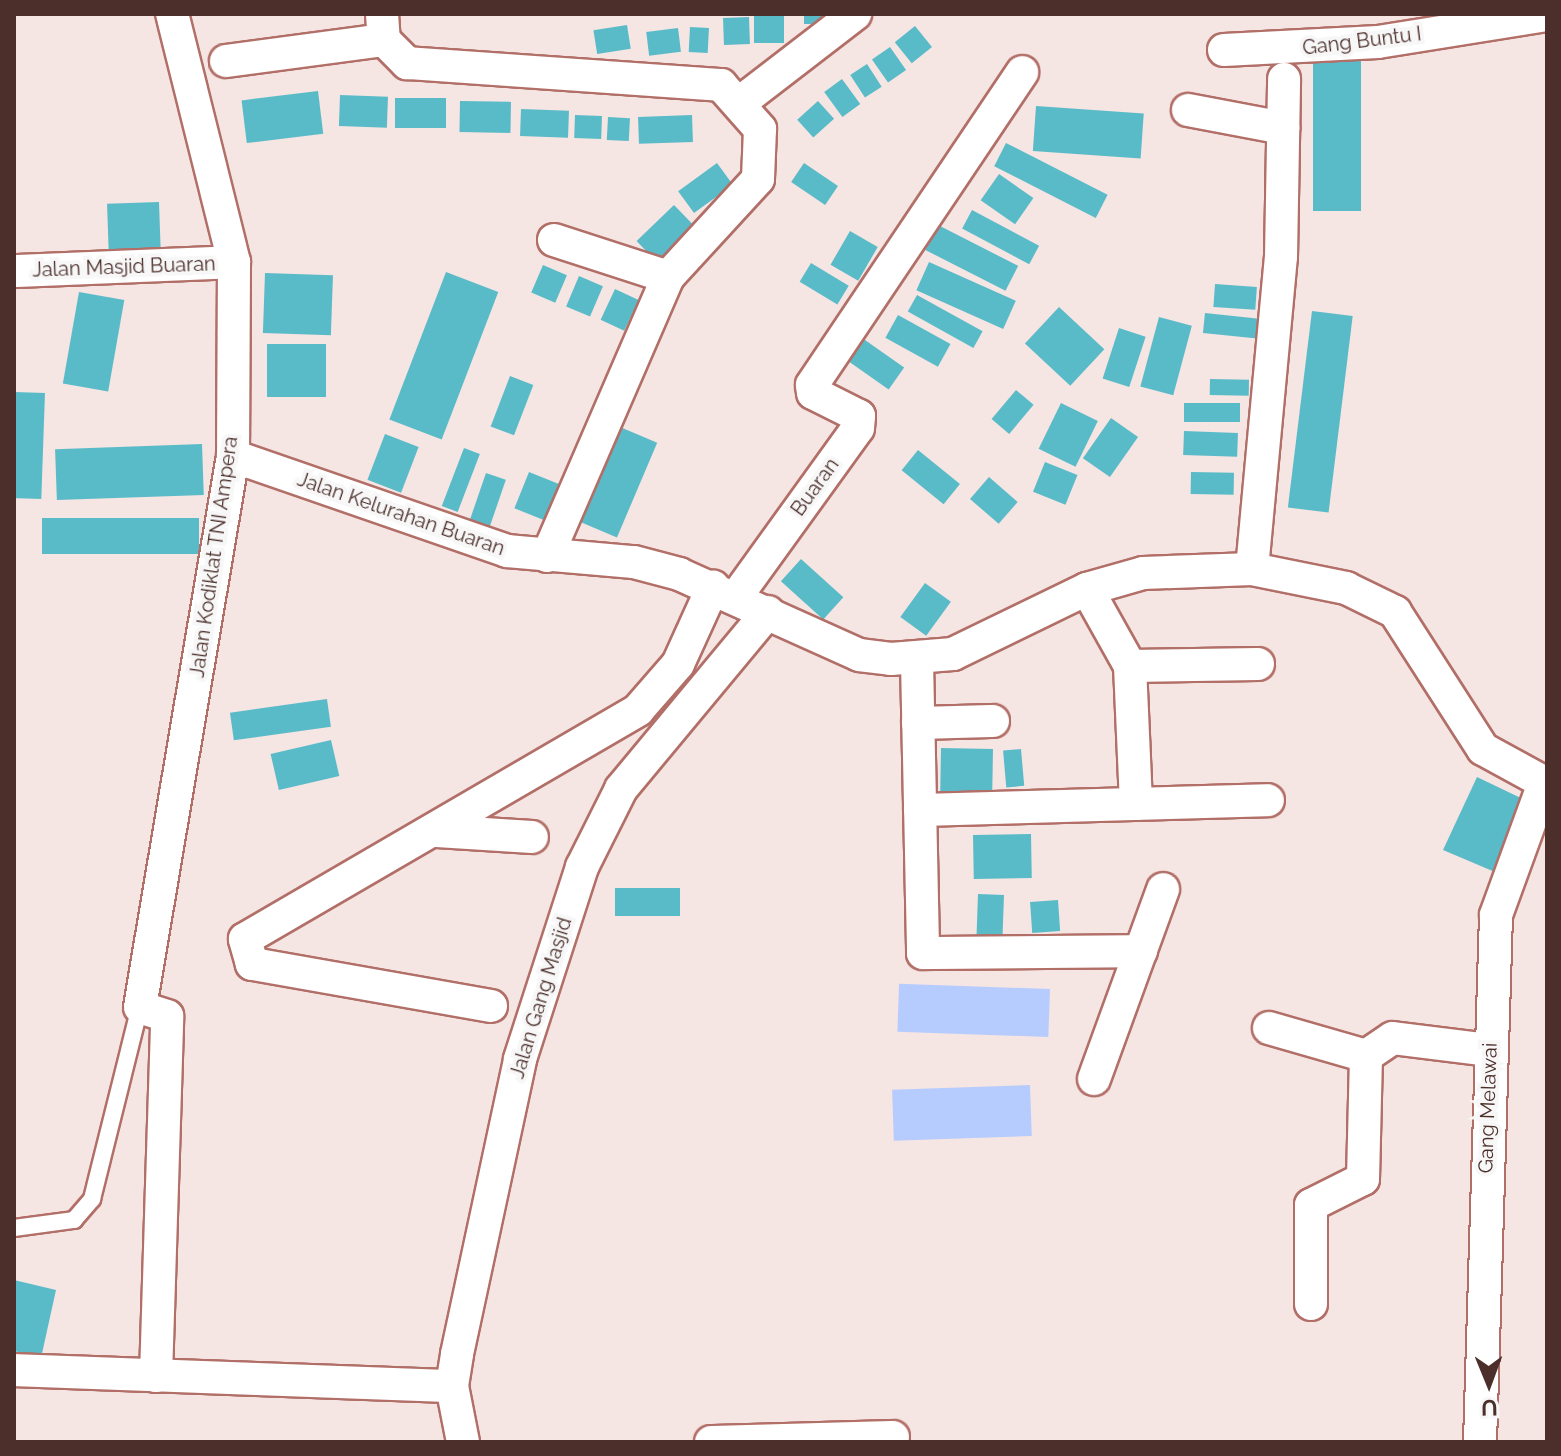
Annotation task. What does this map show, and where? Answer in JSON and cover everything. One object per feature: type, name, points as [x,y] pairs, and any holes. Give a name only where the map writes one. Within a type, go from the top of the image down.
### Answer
[{"type":"street","name":"Jalan Kodiklat TNI Ampera","points":[[140,1007],[233,456],[234,262],[172,14]]},
{"type":"street","points":[[742,101],[855,14]]},
{"type":"street","name":"Gang Buntu I","points":[[1224,50],[1378,42],[1547,15]]},
{"type":"street","points":[[226,61],[383,27],[407,63],[721,85],[742,101],[760,129],[758,179],[668,277],[547,556]]},
{"type":"street","name":"Buaran","points":[[725,592],[858,428],[859,416],[813,393],[1022,72]]},
{"type":"street","points":[[1252,569],[1281,257],[1284,79]]},
{"type":"street","points":[[1188,110],[1283,128]]},
{"type":"street","points":[[554,240],[668,277]]},
{"type":"street","name":"Jalan Masjid Buaran","points":[[14,271],[234,262]]},
{"type":"street","name":"Jalan Kelurahan Buaran","points":[[233,456],[507,551],[634,562],[725,592],[859,655],[917,661],[953,654],[1087,589],[1143,573],[1252,569],[1346,588],[1395,612],[1483,749],[1545,784]]},
{"type":"street","points":[[1087,589],[1130,666],[1136,804]]},
{"type":"street","points":[[491,1006],[245,959],[250,933],[437,831],[657,694],[725,592]]},
{"type":"street","name":"Jalan Gang Masjid","points":[[468,1441],[452,1386],[520,1059],[582,867],[621,789],[768,612]]},
{"type":"street","points":[[917,661],[923,953],[1141,951]]},
{"type":"street","points":[[1130,666],[1258,664]]},
{"type":"street","points":[[918,723],[993,721]]},
{"type":"street","name":"Gang Melawai","points":[[1480,1442],[1490,1050],[1500,891],[1545,784]]},
{"type":"street","points":[[920,810],[1268,800]]},
{"type":"street","points":[[437,831],[532,837]]},
{"type":"street","points":[[1094,1079],[1163,889]]},
{"type":"street","points":[[140,1007],[167,1016],[156,1376]]},
{"type":"street","points":[[1269,1028],[1366,1056],[1393,1038],[1490,1050]]},
{"type":"street","points":[[1311,1304],[1311,1205],[1363,1179],[1366,1056]]},
{"type":"street","points":[[14,1370],[452,1386]]},
{"type":"street","points":[[711,1442],[893,1437]]},
{"type":"lane","points":[[14,1228],[74,1220],[92,1199],[140,1007]]},
{"type":"water","points":[[899,984],[1050,989],[1048,1037],[897,1032]]},
{"type":"water","points":[[1030,1085],[1032,1136],[894,1141],[892,1090]]},
{"type":"building","points":[[754,14],[784,14],[784,43],[754,43]]},
{"type":"building","points":[[804,14],[834,14],[834,24],[804,24]]},
{"type":"building","points":[[749,17],[750,44],[724,45],[723,18]]},
{"type":"building","points":[[627,25],[631,49],[597,54],[593,30]]},
{"type":"building","points":[[915,26],[932,47],[912,63],[895,42]]},
{"type":"building","points":[[690,27],[709,28],[708,53],[689,52]]},
{"type":"building","points":[[678,28],[681,52],[649,56],[646,32]]},
{"type":"building","points":[[890,47],[906,70],[888,83],[872,60]]},
{"type":"building","points":[[1313,60],[1361,60],[1361,211],[1313,211]]},
{"type":"building","points":[[867,64],[882,87],[865,98],[850,75]]},
{"type":"building","points":[[842,79],[860,104],[842,117],[824,92]]},
{"type":"building","points":[[318,91],[323,134],[247,143],[242,100]]},
{"type":"building","points":[[340,95],[388,97],[387,128],[339,126]]},
{"type":"building","points":[[395,98],[446,98],[446,128],[395,128]]},
{"type":"building","points":[[460,101],[511,102],[510,133],[459,132]]},
{"type":"building","points":[[818,101],[834,119],[813,138],[797,120]]},
{"type":"building","points":[[1036,106],[1144,114],[1141,158],[1033,151]]},
{"type":"building","points":[[521,109],[569,111],[568,138],[520,136]]},
{"type":"building","points":[[575,115],[602,116],[601,139],[574,138]]},
{"type":"building","points":[[692,115],[693,142],[639,144],[638,117]]},
{"type":"building","points":[[608,117],[630,118],[629,141],[607,140]]},
{"type":"building","points":[[1006,143],[1108,195],[1096,218],[994,166]]},
{"type":"building","points":[[717,163],[733,185],[694,213],[678,191]]},
{"type":"building","points":[[804,163],[838,186],[825,205],[791,182]]},
{"type":"building","points":[[999,174],[1033,198],[1015,224],[981,200]]},
{"type":"building","points":[[159,202],[161,250],[109,252],[107,204]]},
{"type":"building","points":[[674,205],[695,227],[657,263],[637,241]]},
{"type":"building","points":[[972,210],[1039,246],[1029,264],[962,229]]},
{"type":"building","points":[[938,225],[1018,266],[1005,291],[925,250]]},
{"type":"building","points":[[850,231],[878,247],[858,281],[830,265]]},
{"type":"building","points":[[929,262],[1016,301],[1003,329],[916,290]]},
{"type":"building","points":[[811,263],[849,286],[837,305],[800,282]]},
{"type":"building","points":[[543,265],[567,275],[555,303],[531,293]]},
{"type":"building","points":[[446,272],[498,292],[442,440],[389,420]]},
{"type":"building","points":[[265,273],[333,275],[331,335],[263,333]]},
{"type":"building","points":[[579,276],[603,286],[590,317],[566,306]]},
{"type":"building","points":[[1215,284],[1257,287],[1255,310],[1213,307]]},
{"type":"building","points":[[615,289],[639,300],[624,331],[601,320]]},
{"type":"building","points":[[79,292],[124,300],[108,392],[63,384]]},
{"type":"building","points":[[917,295],[983,331],[973,348],[908,312]]},
{"type":"building","points":[[1059,307],[1104,349],[1070,386],[1025,344]]},
{"type":"building","points":[[1312,311],[1353,316],[1329,513],[1288,508]]},
{"type":"building","points":[[1205,313],[1262,319],[1260,339],[1203,333]]},
{"type":"building","points":[[898,315],[950,344],[938,367],[885,338]]},
{"type":"building","points":[[1159,317],[1192,326],[1173,395],[1140,387]]},
{"type":"building","points":[[1119,328],[1146,337],[1129,387],[1103,378]]},
{"type":"building","points":[[855,333],[904,367],[889,390],[840,355]]},
{"type":"building","points":[[267,344],[326,344],[326,397],[267,397]]},
{"type":"building","points":[[510,376],[533,385],[514,435],[491,426]]},
{"type":"building","points":[[1210,379],[1249,380],[1249,396],[1210,395]]},
{"type":"building","points":[[1016,390],[1034,405],[1009,434],[992,419]]},
{"type":"building","points":[[14,392],[45,393],[41,499],[14,498]]},
{"type":"building","points":[[1061,403],[1098,421],[1075,467],[1039,449]]},
{"type":"building","points":[[1184,403],[1240,403],[1240,422],[1184,422]]},
{"type":"building","points":[[1111,418],[1138,437],[1110,477],[1083,458]]},
{"type":"building","points":[[613,424],[657,443],[617,538],[573,519]]},
{"type":"building","points":[[1184,431],[1238,433],[1237,457],[1183,455]]},
{"type":"building","points":[[385,434],[419,447],[401,493],[367,480]]},
{"type":"building","points":[[202,444],[204,495],[57,500],[55,449]]},
{"type":"building","points":[[464,448],[480,454],[458,512],[442,506]]},
{"type":"building","points":[[918,450],[960,484],[944,504],[902,470]]},
{"type":"building","points":[[1045,462],[1077,475],[1065,505],[1033,492]]},
{"type":"building","points":[[529,472],[563,486],[549,522],[514,508]]},
{"type":"building","points":[[1191,472],[1234,473],[1234,495],[1191,494]]},
{"type":"building","points":[[486,473],[506,480],[488,533],[468,526]]},
{"type":"building","points":[[989,477],[1018,502],[999,524],[970,499]]},
{"type":"building","points":[[42,518],[199,518],[199,554],[42,554]]},
{"type":"building","points":[[801,559],[843,597],[823,619],[781,581]]},
{"type":"building","points":[[925,583],[951,602],[926,636],[900,617]]},
{"type":"building","points":[[327,699],[331,727],[234,740],[230,713]]},
{"type":"building","points":[[331,740],[339,776],[279,790],[271,754]]},
{"type":"building","points":[[941,748],[993,749],[992,793],[940,792]]},
{"type":"building","points":[[1021,749],[1024,786],[1006,787],[1003,751]]},
{"type":"building","points":[[1477,777],[1527,801],[1502,875],[1443,850]]},
{"type":"building","points":[[1031,834],[1032,878],[974,879],[973,835]]},
{"type":"building","points":[[615,888],[680,888],[680,916],[615,916]]},
{"type":"building","points":[[978,894],[1004,895],[1002,939],[976,938]]},
{"type":"building","points":[[1058,900],[1060,931],[1032,933],[1030,902]]},
{"type":"building","points":[[14,1280],[56,1290],[41,1358],[14,1351]]}]
